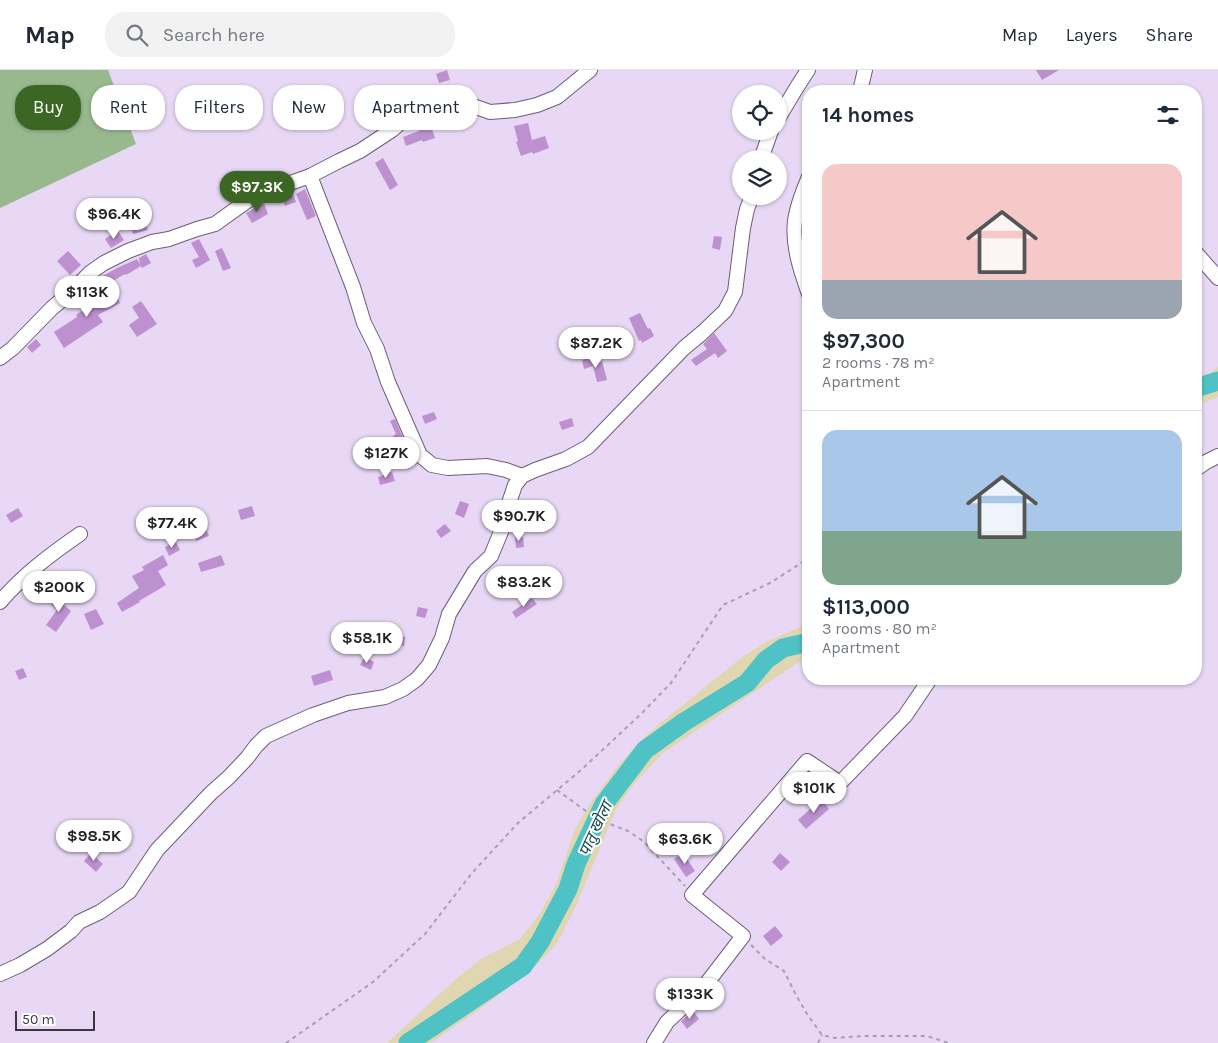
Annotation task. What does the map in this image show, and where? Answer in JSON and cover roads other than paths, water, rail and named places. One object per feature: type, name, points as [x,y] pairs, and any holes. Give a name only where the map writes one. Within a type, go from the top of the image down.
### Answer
[{"type":"street","points":[[0,358],[13,348],[91,272],[104,264],[128,250],[215,224],[254,196],[310,176],[360,151],[392,130],[432,97],[451,96],[490,112],[515,110],[557,98],[590,70]]},
{"type":"street","points":[[787,103],[808,70]]},
{"type":"street","points":[[861,85],[865,70]]},
{"type":"street","points":[[310,176],[353,287],[364,323],[377,348],[388,382],[420,455],[432,465],[448,468],[487,466],[522,476]]},
{"type":"street","points":[[802,195],[795,222],[796,243],[802,275]]},
{"type":"street","points":[[0,974],[47,949],[79,922],[100,912],[130,892],[157,850],[211,793],[229,777],[266,736],[313,715],[348,703],[385,697],[403,689],[417,679],[429,665],[442,638],[449,614],[475,571],[491,556],[503,527],[515,485],[522,476],[566,459],[588,447],[684,348],[726,310],[736,292],[743,228],[749,205]]},
{"type":"street","points":[[1202,260],[1218,278]]},
{"type":"street","points":[[1202,465],[1218,456]]},
{"type":"street","points":[[0,602],[51,554],[80,534]]},
{"type":"street","points":[[654,1043],[668,1022],[703,988],[743,936],[692,895],[807,761],[840,783],[906,716],[926,685]]},
{"type":"waterway","name":"पातु खोला","points":[[1202,386],[1218,381]]},
{"type":"waterway","name":"पातु खोला","points":[[408,1043],[523,966],[540,942],[568,889],[576,864],[604,804],[645,750],[684,722],[747,683],[766,660],[783,648],[802,644]]}]
